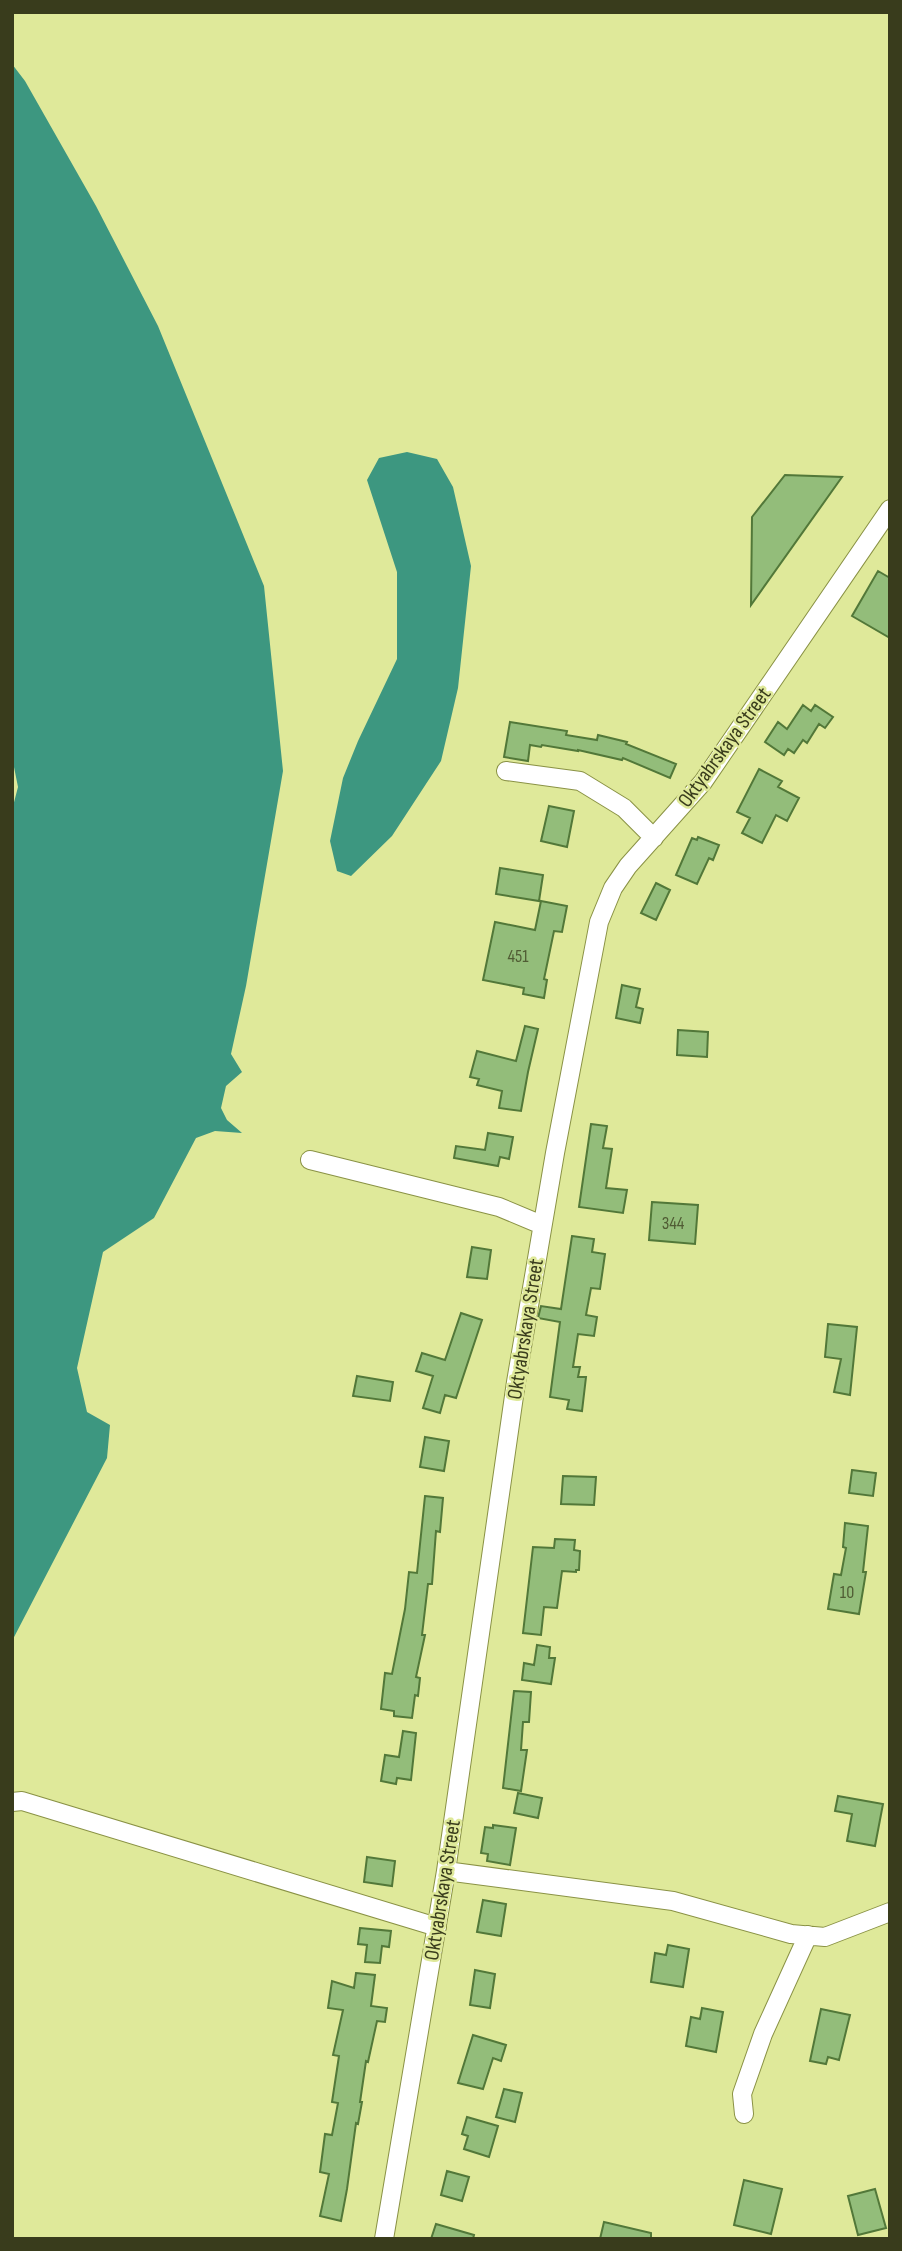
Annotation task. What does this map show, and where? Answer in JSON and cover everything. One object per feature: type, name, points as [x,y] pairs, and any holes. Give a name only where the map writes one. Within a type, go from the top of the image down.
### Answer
[{"type":"street","name":"Oktyabrskaya Street","points":[[384,2239],[446,1871],[514,1396],[542,1226],[599,922],[613,888],[628,866],[702,782],[890,509]]},
{"type":"street","points":[[506,771],[580,781],[624,808],[654,838]]},
{"type":"street","points":[[310,1160],[499,1207],[542,1226]]},
{"type":"street","points":[[12,1802],[22,1801],[437,1927]]},
{"type":"street","points":[[446,1871],[673,1901],[791,1934],[808,1936],[825,1937],[890,1912]]},
{"type":"street","points":[[744,2114],[742,2094],[763,2034],[808,1936]]},
{"type":"water","points":[[12,64],[25,81],[96,206],[158,326],[264,586],[283,771],[246,986],[231,1054],[242,1072],[226,1086],[221,1108],[227,1120],[242,1133],[215,1131],[196,1138],[154,1218],[103,1252],[77,1368],[87,1412],[110,1425],[107,1458],[12,1641],[12,810],[18,787],[12,757]]},
{"type":"water","points":[[407,452],[437,459],[453,487],[471,566],[458,688],[441,761],[392,836],[351,876],[337,871],[330,841],[343,778],[397,659],[397,572],[367,480],[379,458]]},
{"type":"building","points":[[785,475],[842,477],[751,605],[752,517]]},
{"type":"building","points":[[878,571],[890,578],[890,638],[852,616]]},
{"type":"building","points":[[803,705],[811,711],[815,705],[833,717],[825,728],[819,724],[807,743],[803,740],[794,753],[788,749],[784,755],[765,742],[778,722],[787,729]]},
{"type":"building","points":[[510,722],[567,731],[566,735],[597,740],[598,735],[627,742],[626,744],[676,764],[670,778],[623,758],[622,760],[542,745],[530,745],[528,761],[504,757]]},
{"type":"building","points":[[759,769],[782,781],[778,787],[799,798],[787,821],[776,815],[762,843],[742,833],[750,818],[737,812]]},
{"type":"building","points":[[549,806],[574,811],[567,847],[541,841]]},
{"type":"building","points":[[698,837],[719,845],[713,860],[709,858],[697,884],[676,875],[692,838],[697,840]]},
{"type":"building","points":[[500,868],[543,875],[539,901],[496,894]]},
{"type":"building","points":[[656,883],[670,890],[656,920],[641,913]]},
{"type":"building","points":[[541,901],[567,906],[562,932],[554,931],[544,979],[547,980],[544,998],[523,994],[524,988],[483,980],[495,922],[535,930]]},
{"type":"building","points":[[622,985],[640,989],[636,1007],[643,1009],[640,1023],[616,1018]]},
{"type":"building","points":[[525,1026],[538,1029],[521,1111],[499,1108],[502,1091],[477,1085],[479,1079],[470,1077],[477,1051],[516,1061]]},
{"type":"building","points":[[678,1030],[708,1032],[707,1057],[677,1055]]},
{"type":"building","points":[[591,1124],[607,1126],[603,1148],[612,1149],[606,1188],[627,1190],[623,1213],[579,1207]]},
{"type":"building","points":[[488,1133],[513,1137],[509,1159],[500,1157],[498,1166],[454,1158],[456,1146],[485,1150]]},
{"type":"building","points":[[652,1202],[698,1205],[695,1244],[649,1240]]},
{"type":"building","points":[[572,1236],[594,1239],[592,1252],[605,1254],[600,1289],[591,1288],[586,1315],[597,1317],[594,1336],[578,1334],[573,1367],[580,1367],[578,1377],[586,1377],[582,1411],[567,1409],[569,1400],[550,1397],[560,1322],[538,1318],[541,1306],[561,1309]]},
{"type":"building","points":[[472,1247],[491,1250],[487,1279],[467,1277]]},
{"type":"building","points":[[461,1313],[482,1320],[456,1398],[445,1395],[440,1413],[423,1408],[433,1376],[416,1371],[422,1353],[445,1360]]},
{"type":"building","points":[[828,1324],[857,1327],[850,1395],[834,1392],[841,1359],[825,1357]]},
{"type":"building","points":[[357,1376],[393,1382],[390,1401],[353,1396]]},
{"type":"building","points":[[425,1437],[449,1441],[444,1471],[420,1467]]},
{"type":"building","points":[[852,1470],[876,1473],[873,1496],[849,1493]]},
{"type":"building","points":[[563,1476],[596,1477],[594,1505],[561,1504]]},
{"type":"building","points":[[425,1496],[443,1498],[440,1532],[436,1531],[432,1584],[428,1584],[422,1635],[425,1635],[416,1677],[420,1678],[418,1696],[415,1695],[412,1718],[394,1716],[394,1711],[381,1709],[385,1673],[392,1674],[405,1609],[409,1572],[417,1573]]},
{"type":"building","points":[[845,1523],[868,1526],[863,1572],[866,1572],[859,1614],[828,1609],[834,1574],[841,1575],[846,1548],[843,1547]]},
{"type":"building","points":[[555,1539],[575,1540],[574,1550],[580,1551],[579,1570],[562,1571],[557,1608],[544,1607],[541,1635],[523,1633],[533,1547],[554,1548]]},
{"type":"building","points":[[537,1645],[550,1647],[549,1658],[555,1658],[551,1684],[522,1680],[524,1663],[534,1665]]},
{"type":"building","points":[[514,1691],[531,1692],[529,1722],[523,1722],[521,1750],[527,1750],[521,1791],[503,1788]]},
{"type":"building","points":[[403,1731],[416,1733],[411,1780],[397,1778],[396,1784],[381,1781],[385,1755],[399,1757]]},
{"type":"building","points":[[518,1793],[542,1798],[538,1818],[514,1813]]},
{"type":"building","points":[[838,1796],[883,1804],[875,1846],[847,1841],[852,1814],[835,1811]]},
{"type":"building","points":[[493,1825],[516,1828],[510,1865],[487,1861],[488,1854],[481,1853],[485,1827],[493,1828]]},
{"type":"building","points":[[367,1857],[395,1861],[392,1886],[364,1882]]},
{"type":"building","points":[[483,1900],[506,1904],[501,1936],[477,1932]]},
{"type":"building","points":[[360,1928],[391,1931],[389,1947],[382,1946],[380,1963],[365,1962],[367,1945],[358,1944]]},
{"type":"building","points":[[668,1945],[689,1949],[683,1987],[651,1982],[655,1953],[666,1955]]},
{"type":"building","points":[[475,1970],[495,1974],[490,2008],[470,2005]]},
{"type":"building","points":[[356,1973],[375,1975],[371,2006],[387,2008],[385,2022],[377,2021],[368,2062],[366,2061],[362,2102],[358,2124],[356,2123],[341,2221],[320,2216],[329,2174],[320,2172],[325,2134],[332,2135],[338,2103],[332,2102],[339,2056],[333,2055],[343,2010],[328,2008],[332,1981],[354,1988]]},
{"type":"building","points":[[702,2008],[723,2012],[716,2052],[686,2046],[691,2017],[700,2019]]},
{"type":"building","points":[[821,2009],[850,2015],[839,2060],[828,2057],[826,2064],[810,2061]]},
{"type":"building","points":[[473,2035],[506,2045],[501,2061],[493,2058],[483,2089],[458,2083]]},
{"type":"building","points":[[504,2089],[522,2093],[515,2122],[496,2117]]},
{"type":"building","points":[[467,2117],[498,2126],[489,2157],[464,2149],[468,2136],[462,2134]]},
{"type":"building","points":[[447,2171],[469,2177],[462,2201],[441,2195]]},
{"type":"building","points":[[744,2180],[782,2189],[771,2234],[734,2225]]},
{"type":"building","points":[[875,2189],[886,2228],[858,2235],[848,2196]]},
{"type":"building","points":[[604,2222],[651,2233],[651,2239],[600,2239]]},
{"type":"building","points":[[436,2224],[474,2235],[473,2239],[431,2239]]}]
